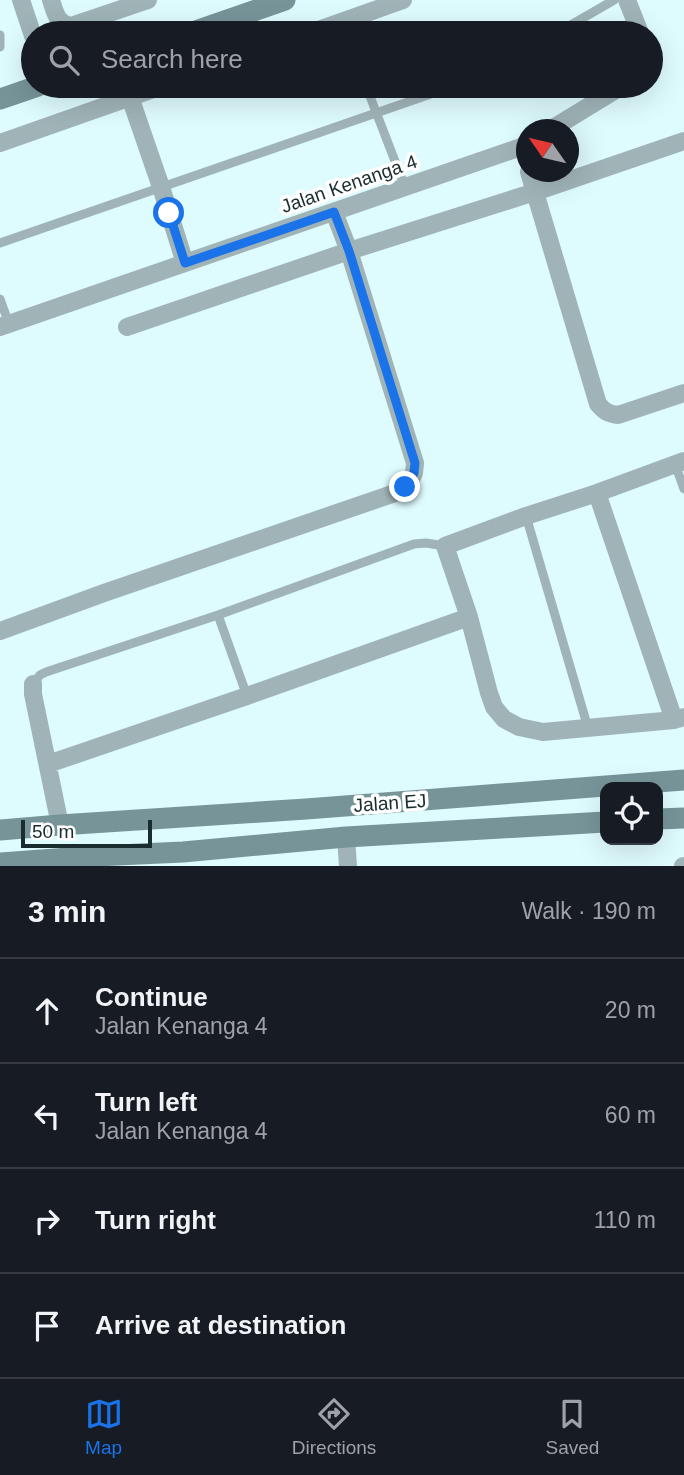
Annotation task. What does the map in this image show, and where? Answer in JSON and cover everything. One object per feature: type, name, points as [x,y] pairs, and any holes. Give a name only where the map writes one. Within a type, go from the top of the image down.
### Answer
[{"type":"main road","points":[[225,21],[285,0]]},
{"type":"main road","points":[[0,99],[21,92]]},
{"type":"main road","name":"Jalan EJ","points":[[0,830],[684,780]]},
{"type":"main road","points":[[663,819],[684,818]]},
{"type":"main road","name":"Jalan EJ","points":[[2,863],[96,861],[346,837],[600,822]]},
{"type":"main road","points":[[96,823],[96,861]]},
{"type":"main road","points":[[142,866],[183,852]]},
{"type":"main road","points":[[2,863],[27,866]]},
{"type":"street","points":[[21,0],[28,21]]},
{"type":"street","points":[[51,0],[58,21]]},
{"type":"street","points":[[86,21],[148,0]]},
{"type":"street","points":[[357,21],[403,0]]},
{"type":"street","points":[[627,0],[635,21]]},
{"type":"street","points":[[0,143],[119,98]]},
{"type":"street","points":[[137,98],[185,263]]},
{"type":"street","points":[[568,119],[602,98]]},
{"type":"street","points":[[127,327],[684,141]]},
{"type":"street","name":"Jalan Kenanga 4","points":[[5,325],[405,187],[516,155]]},
{"type":"street","points":[[532,182],[597,404],[603,411],[618,415],[684,393]]},
{"type":"street","points":[[0,631],[398,492],[405,487],[414,473],[415,463],[349,251],[334,212]]},
{"type":"street","points":[[597,493],[679,718],[532,731],[504,719],[494,707],[469,617],[445,546],[680,462]]},
{"type":"street","points":[[48,764],[469,617]]},
{"type":"street","points":[[33,684],[60,825]]},
{"type":"street","points":[[346,837],[348,866]]},
{"type":"lane","points":[[578,21],[614,0]]},
{"type":"lane","points":[[0,35],[0,47]]},
{"type":"lane","points":[[370,98],[405,187]]},
{"type":"lane","points":[[0,243],[419,98]]},
{"type":"lane","points":[[0,299],[5,325]]},
{"type":"lane","points":[[680,462],[684,489]]},
{"type":"lane","points":[[526,516],[588,728]]},
{"type":"lane","points":[[33,684],[36,678],[46,672],[218,615],[414,544],[445,546]]},
{"type":"lane","points":[[218,615],[247,696]]},
{"type":"route","points":[[169,213],[185,263],[334,212],[349,251],[415,463],[414,473],[405,487]]}]
